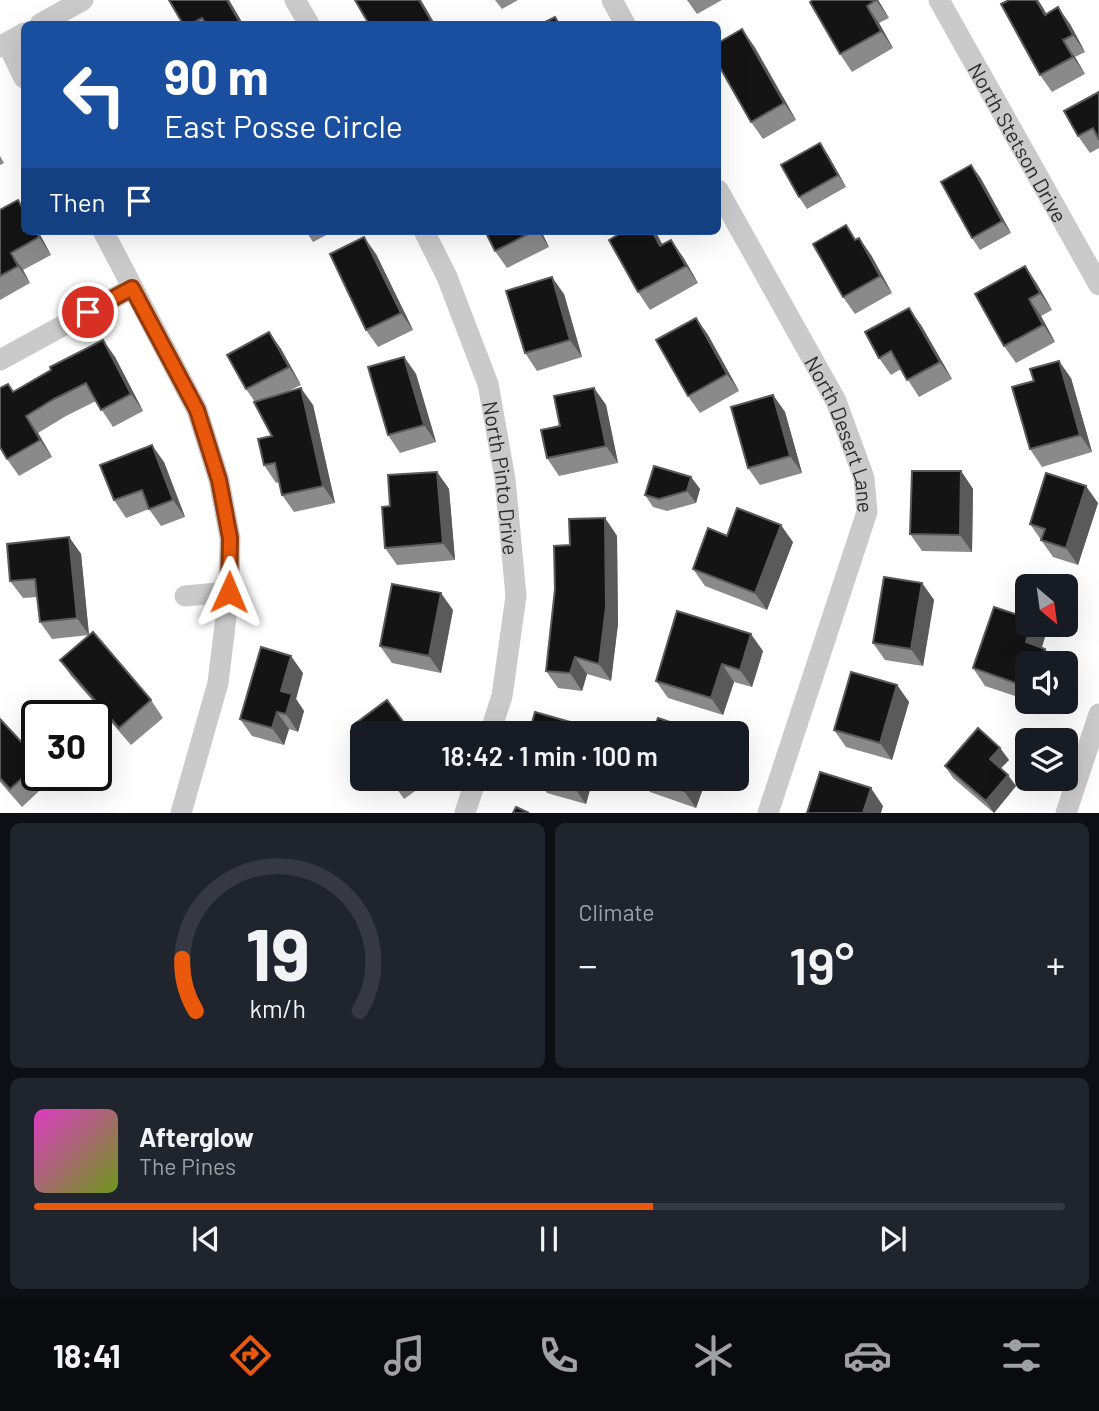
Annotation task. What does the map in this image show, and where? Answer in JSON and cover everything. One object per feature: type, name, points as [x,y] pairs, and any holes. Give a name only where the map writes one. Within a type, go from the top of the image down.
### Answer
[{"type":"street","points":[[45,21],[83,0]]},
{"type":"street","points":[[295,0],[307,21]]},
{"type":"street","points":[[612,0],[623,21]]},
{"type":"street","name":"North Stetson Drive","points":[[939,0],[1099,285]]},
{"type":"street","points":[[10,41],[21,70]]},
{"type":"street","name":"North Desert Lane","points":[[721,195],[835,401],[864,478],[867,512],[768,813]]},
{"type":"street","points":[[105,235],[197,410],[219,480],[230,538],[229,592],[218,683],[181,813]]},
{"type":"street","name":"North Pinto Drive","points":[[426,235],[447,277],[488,384],[505,479],[516,596],[502,696],[495,721]]},
{"type":"street","points":[[0,360],[132,288]]},
{"type":"street","points":[[185,596],[229,592]]},
{"type":"street","points":[[1066,813],[1099,714]]},
{"type":"street","points":[[466,813],[472,791]]},
{"type":"building","points":[[169,0],[227,0],[239,21],[204,21],[202,18],[196,21],[181,21]]},
{"type":"building","points":[[355,0],[419,0],[431,21],[367,21]]},
{"type":"building","points":[[876,0],[867,6],[881,31],[840,54],[810,2]]},
{"type":"building","points":[[1009,0],[1036,0],[1045,15],[1058,7],[1073,35],[1063,40],[1073,57],[1040,75],[1001,4]]},
{"type":"building","points":[[742,29],[784,103],[751,122],[721,69],[721,41]]},
{"type":"building","points":[[1099,92],[1099,140],[1093,128],[1078,136],[1064,111]]},
{"type":"building","points":[[820,143],[838,175],[799,197],[781,165]]},
{"type":"building","points":[[971,165],[1002,221],[972,238],[941,182]]},
{"type":"building","points":[[18,200],[21,206],[21,235],[39,237],[11,253],[18,266],[0,276],[0,210]]},
{"type":"building","points":[[846,225],[855,240],[859,238],[880,276],[843,297],[813,244]]},
{"type":"building","points":[[487,235],[526,235],[495,251]]},
{"type":"building","points":[[617,235],[654,235],[660,246],[671,240],[686,266],[638,292],[609,240]]},
{"type":"building","points":[[364,237],[401,313],[366,330],[330,254]]},
{"type":"building","points":[[1025,266],[1040,293],[1029,299],[1043,325],[1004,346],[975,294]]},
{"type":"building","points":[[552,277],[570,340],[525,353],[506,291]]},
{"type":"building","points":[[909,308],[940,362],[907,380],[891,351],[879,358],[865,332]]},
{"type":"building","points":[[696,318],[727,374],[688,396],[656,340]]},
{"type":"building","points":[[269,332],[289,367],[246,389],[227,355]]},
{"type":"building","points":[[103,340],[131,394],[101,410],[86,383],[54,399],[26,416],[40,440],[7,459],[0,447],[0,388],[8,384],[13,392],[51,370],[50,367]]},
{"type":"building","points":[[404,357],[424,425],[388,435],[368,367]]},
{"type":"building","points":[[1059,361],[1080,435],[1030,449],[1012,387],[1034,381],[1030,369]]},
{"type":"building","points":[[301,388],[323,486],[282,495],[275,463],[264,465],[258,439],[272,436],[254,402]]},
{"type":"building","points":[[594,388],[606,446],[547,458],[541,430],[560,426],[554,396]]},
{"type":"building","points":[[773,395],[790,456],[748,468],[731,407]]},
{"type":"building","points":[[152,445],[173,500],[149,509],[142,490],[114,500],[100,465]]},
{"type":"building","points":[[654,466],[691,477],[687,491],[659,499],[645,495]]},
{"type":"building","points":[[912,471],[961,471],[960,535],[910,534]]},
{"type":"building","points":[[437,472],[443,543],[385,548],[382,507],[390,506],[388,475]]},
{"type":"building","points":[[1046,473],[1086,486],[1066,548],[1041,540],[1045,529],[1030,524]]},
{"type":"building","points":[[737,508],[781,525],[755,593],[693,569],[708,528],[727,536]]},
{"type":"building","points":[[605,518],[606,607],[599,664],[575,657],[570,673],[546,671],[555,589],[554,546],[570,545],[569,519]]},
{"type":"building","points":[[69,537],[77,618],[40,622],[35,579],[10,581],[7,544]]},
{"type":"building","points":[[884,577],[922,583],[911,649],[873,643]]},
{"type":"building","points":[[392,584],[441,593],[429,656],[380,646]]},
{"type":"building","points":[[994,607],[1015,614],[1015,637],[1027,637],[1026,642],[1045,649],[1015,651],[1015,683],[973,668]]},
{"type":"building","points":[[677,611],[751,634],[740,670],[722,664],[711,698],[656,681]]},
{"type":"building","points":[[93,632],[151,700],[119,728],[112,720],[112,700],[95,700],[60,660]]},
{"type":"building","points":[[261,647],[291,656],[281,691],[292,694],[286,714],[277,712],[272,728],[240,719]]},
{"type":"building","points":[[851,672],[897,685],[880,743],[834,730]]},
{"type":"building","points":[[387,700],[403,721],[359,721]]},
{"type":"building","points":[[535,712],[566,721],[532,721]]},
{"type":"building","points":[[0,719],[21,742],[21,779],[10,789],[0,778]]},
{"type":"building","points":[[978,728],[1000,748],[990,759],[1008,775],[986,801],[945,766]]},
{"type":"building","points":[[820,772],[871,788],[863,813],[807,813]]},
{"type":"building","points":[[516,807],[529,813],[513,813]]},
{"type":"route","points":[[88,312],[132,288],[197,410],[219,480],[230,538],[229,592]]}]
